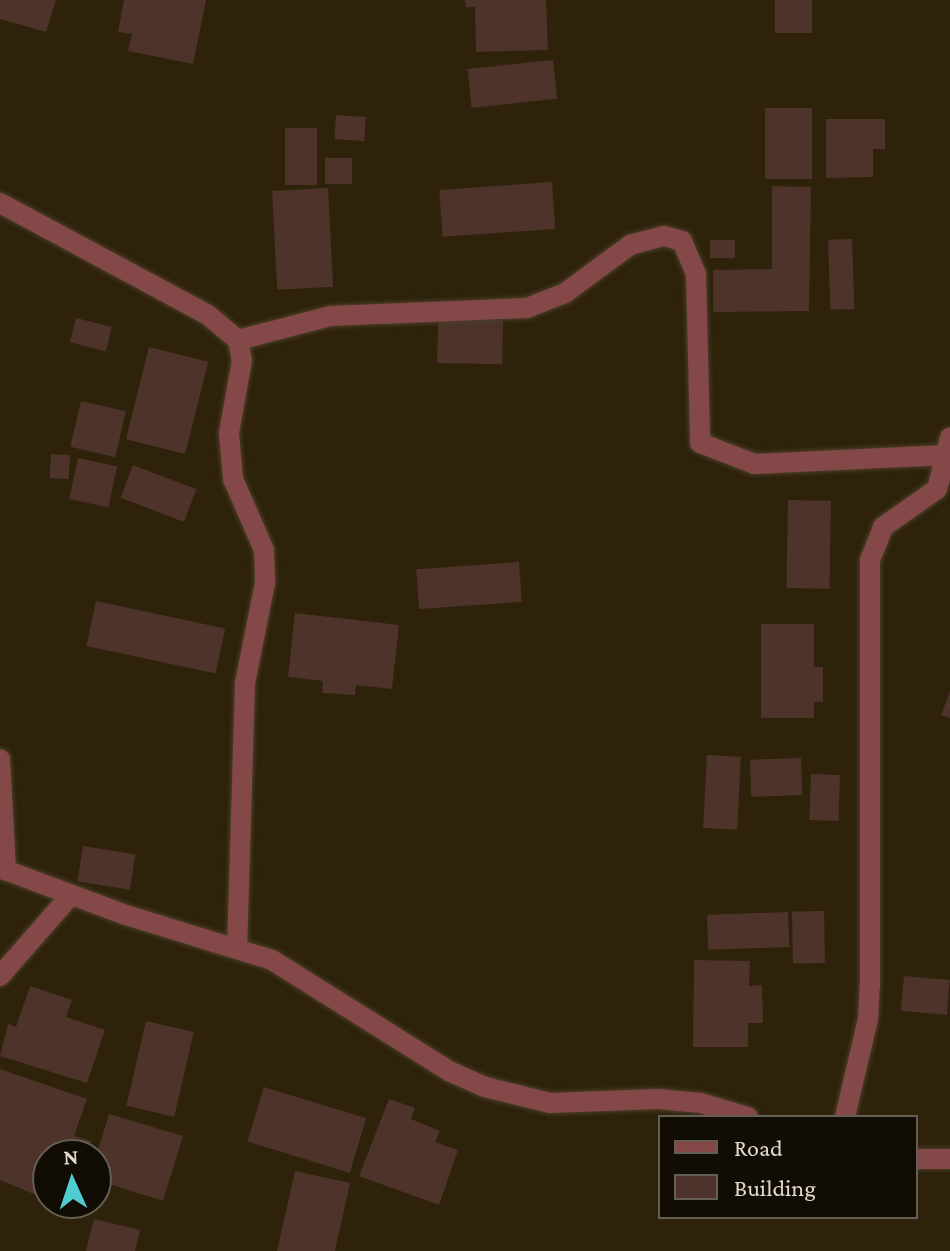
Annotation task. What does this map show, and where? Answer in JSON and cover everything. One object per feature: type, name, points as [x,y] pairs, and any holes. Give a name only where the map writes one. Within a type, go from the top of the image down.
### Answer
[{"type":"street","points":[[0,203],[208,315],[238,340],[242,360],[229,433],[233,479],[264,550],[265,583],[245,683],[237,946]]},
{"type":"street","points":[[238,340],[330,316],[527,308],[565,293],[630,245],[664,236],[682,241],[696,274],[700,443],[755,464],[948,446],[937,489],[883,527],[870,560],[870,986],[868,1019],[845,1115]]},
{"type":"street","points":[[0,759],[3,870],[272,960],[449,1071],[485,1087],[550,1103],[658,1099],[701,1103],[741,1115]]},
{"type":"street","points":[[0,976],[71,895]]},
{"type":"street","points":[[918,1159],[950,1159]]},
{"type":"building","points":[[0,0],[56,0],[46,32],[0,19]]},
{"type":"building","points":[[124,0],[206,0],[193,64],[128,51],[132,34],[118,32]]},
{"type":"building","points":[[465,0],[546,0],[548,50],[476,52],[475,7],[466,7]]},
{"type":"building","points":[[775,0],[812,0],[812,33],[775,33]]},
{"type":"building","points":[[553,60],[557,99],[472,108],[467,69]]},
{"type":"building","points":[[765,108],[812,108],[812,179],[765,179]]},
{"type":"building","points":[[336,115],[366,117],[364,141],[334,139]]},
{"type":"building","points":[[826,119],[885,119],[885,149],[873,149],[873,177],[826,178]]},
{"type":"building","points":[[285,128],[317,128],[317,185],[285,185]]},
{"type":"building","points":[[325,158],[352,158],[352,184],[325,184]]},
{"type":"building","points":[[552,182],[555,229],[443,237],[439,190]]},
{"type":"building","points":[[772,186],[811,187],[809,311],[713,312],[713,270],[772,269]]},
{"type":"building","points":[[328,188],[333,287],[277,290],[272,191]]},
{"type":"building","points":[[852,239],[854,309],[830,310],[828,240]]},
{"type":"building","points":[[710,240],[735,240],[735,258],[710,258]]},
{"type":"building","points":[[76,318],[112,327],[106,351],[70,342]]},
{"type":"building","points":[[438,319],[503,320],[502,364],[437,363]]},
{"type":"building","points":[[149,347],[208,362],[185,454],[126,439]]},
{"type":"building","points":[[81,401],[126,411],[115,457],[70,447]]},
{"type":"building","points":[[51,454],[70,455],[69,479],[50,478]]},
{"type":"building","points":[[78,458],[117,466],[108,507],[69,499]]},
{"type":"building","points":[[133,465],[196,489],[184,522],[120,498]]},
{"type":"building","points":[[788,500],[831,501],[829,589],[786,588]]},
{"type":"building","points":[[519,562],[522,602],[419,609],[416,569]]},
{"type":"building","points":[[96,601],[225,628],[216,673],[86,646]]},
{"type":"building","points":[[295,613],[399,625],[392,689],[356,685],[355,695],[322,693],[323,681],[288,677]]},
{"type":"building","points":[[761,624],[814,624],[814,667],[823,667],[823,702],[814,702],[814,718],[761,718]]},
{"type":"building","points":[[950,691],[950,718],[941,715]]},
{"type":"building","points":[[707,755],[741,757],[737,830],[703,828]]},
{"type":"building","points":[[801,758],[802,795],[751,797],[750,760]]},
{"type":"building","points":[[811,774],[840,775],[838,821],[809,820]]},
{"type":"building","points":[[83,846],[135,854],[130,890],[77,882]]},
{"type":"building","points":[[824,911],[825,963],[793,964],[792,912]]},
{"type":"building","points":[[788,912],[789,947],[708,950],[707,915]]},
{"type":"building","points":[[694,960],[750,961],[749,986],[762,985],[763,1023],[748,1023],[748,1047],[693,1047]]},
{"type":"building","points":[[904,976],[950,980],[947,1015],[901,1011]]},
{"type":"building","points":[[30,986],[72,1000],[66,1017],[105,1030],[87,1083],[0,1056],[8,1024],[16,1027]]},
{"type":"building","points":[[146,1021],[194,1032],[174,1117],[126,1106]]},
{"type":"building","points":[[0,1069],[87,1099],[74,1136],[84,1139],[32,1139],[32,1193],[0,1180]]},
{"type":"building","points":[[264,1087],[366,1118],[350,1173],[247,1142]]},
{"type":"building","points":[[389,1099],[415,1108],[411,1119],[440,1131],[435,1142],[458,1150],[439,1205],[359,1176]]},
{"type":"building","points":[[109,1114],[183,1136],[163,1201],[112,1185],[112,1139],[101,1139]]},
{"type":"building","points":[[295,1171],[350,1183],[335,1251],[277,1251]]},
{"type":"building","points":[[94,1219],[140,1230],[135,1251],[86,1251]]}]
